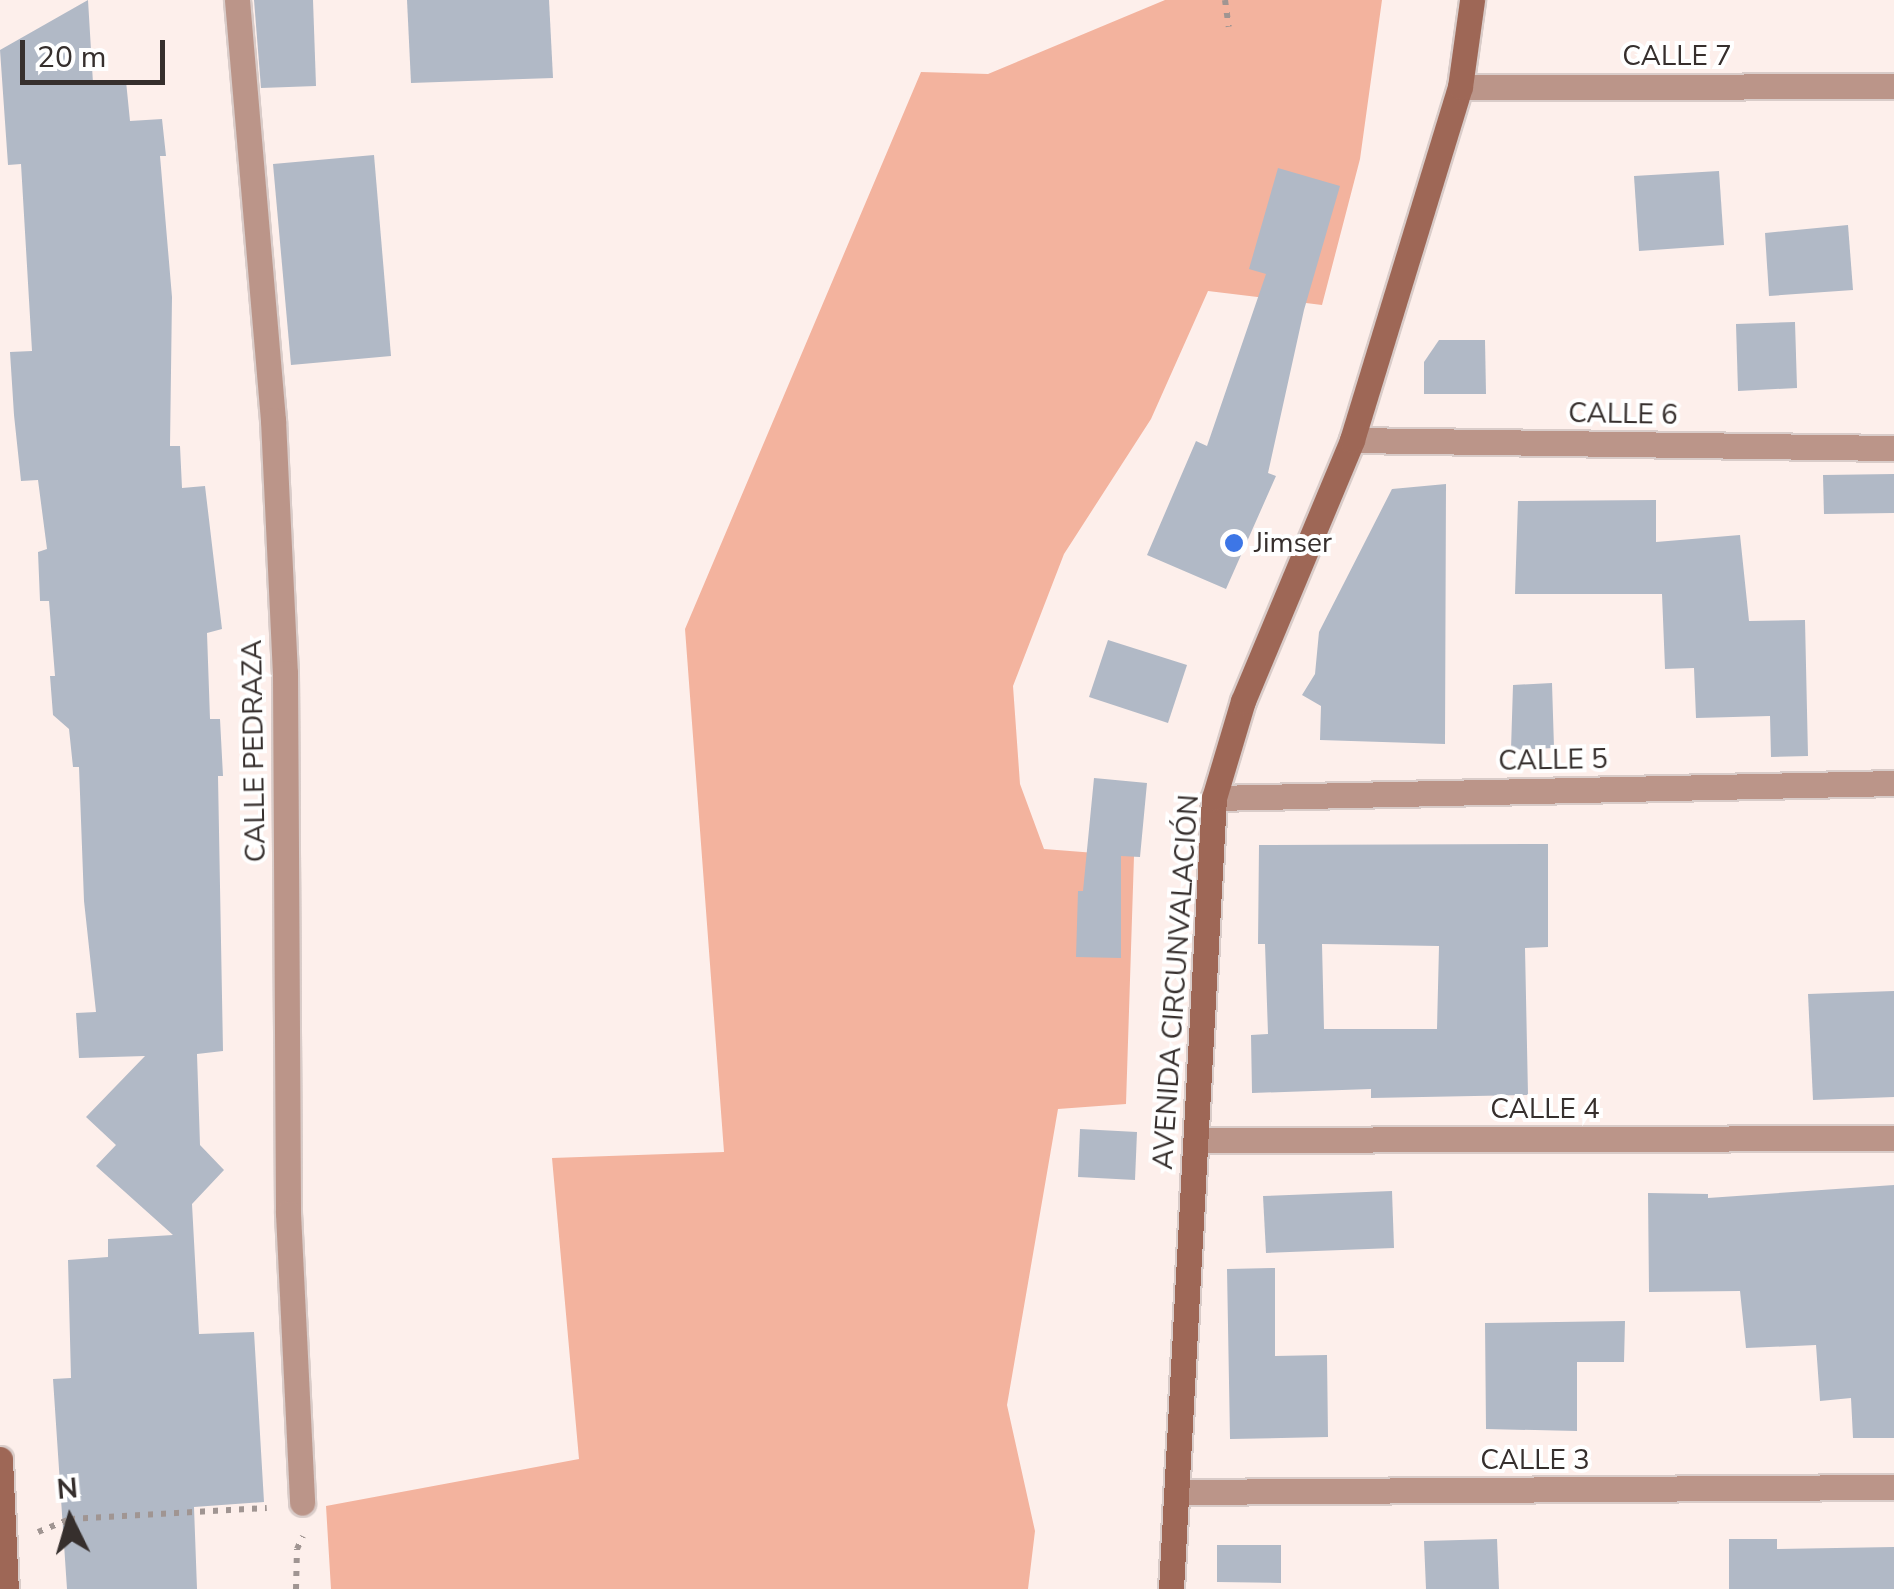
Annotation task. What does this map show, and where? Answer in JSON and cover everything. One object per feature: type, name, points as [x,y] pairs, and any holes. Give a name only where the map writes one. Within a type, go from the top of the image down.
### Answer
[{"type":"street","name":"CALLE PEDRAZA","points":[[238,0],[266,324],[284,654],[288,1213],[302,1503]]},
{"type":"street","name":"AVENIDA CIRCUNVALACIÓN","points":[[1171,1589],[1214,798],[1243,701],[1352,440],[1460,87],[1472,0]]},
{"type":"street","name":"CALLE 7","points":[[1460,87],[1894,86]]},
{"type":"street","name":"CALLE 6","points":[[1352,440],[1894,448]]},
{"type":"street","name":"CALLE 5","points":[[1214,798],[1894,783]]},
{"type":"street","name":"CALLE 4","points":[[1196,1140],[1894,1138]]},
{"type":"street","points":[[0,1459],[6,1589]]},
{"type":"street","name":"CALLE 3","points":[[1176,1492],[1894,1487]]},
{"type":"path","points":[[1224,0],[1229,27]]},
{"type":"path","points":[[34,1533],[70,1518],[272,1507],[271,1492]]},
{"type":"path","points":[[296,1589],[298,1549],[310,1519],[302,1503]]},
{"type":"shaded area","points":[[1165,0],[1382,0],[1360,159],[1322,305],[1208,291],[1151,419],[1064,554],[1013,686],[1020,784],[1044,849],[1134,856],[1126,1104],[1058,1109],[1007,1405],[1035,1531],[1028,1589],[331,1589],[326,1506],[579,1459],[552,1158],[724,1152],[685,629],[921,72],[988,74]]},
{"type":"building","points":[[88,0],[93,83],[126,81],[130,121],[162,119],[166,156],[160,156],[172,297],[170,446],[180,446],[182,488],[205,486],[222,629],[207,633],[210,719],[220,719],[223,776],[218,776],[223,1051],[197,1054],[200,1145],[224,1170],[192,1204],[199,1334],[254,1332],[264,1502],[194,1507],[197,1589],[67,1589],[53,1379],[71,1378],[68,1260],[108,1257],[108,1239],[173,1235],[96,1166],[116,1145],[86,1117],[145,1056],[79,1058],[76,1013],[96,1012],[84,901],[79,767],[73,767],[69,729],[53,715],[50,676],[55,676],[49,601],[40,601],[38,552],[47,549],[38,480],[21,481],[14,415],[10,352],[32,351],[21,164],[8,165],[0,50]]},
{"type":"building","points":[[254,0],[313,0],[316,86],[261,88]]},
{"type":"building","points":[[407,0],[549,0],[553,78],[411,83]]},
{"type":"building","points":[[374,155],[391,356],[291,365],[273,164]]},
{"type":"building","points":[[1278,168],[1340,186],[1304,310],[1268,473],[1276,476],[1226,589],[1147,555],[1196,441],[1207,446],[1266,274],[1249,269]]},
{"type":"building","points":[[1719,171],[1724,245],[1639,251],[1634,176]]},
{"type":"building","points":[[1848,225],[1853,290],[1769,296],[1765,233]]},
{"type":"building","points":[[1795,322],[1797,388],[1738,391],[1736,324]]},
{"type":"building","points":[[1439,340],[1485,340],[1486,394],[1424,394],[1424,362]]},
{"type":"building","points":[[1894,474],[1894,513],[1824,514],[1823,475]]},
{"type":"building","points":[[1446,484],[1445,744],[1320,740],[1321,706],[1302,695],[1315,674],[1319,632],[1392,489]]},
{"type":"building","points":[[1656,500],[1656,542],[1740,535],[1749,621],[1805,620],[1808,756],[1771,757],[1770,716],[1696,718],[1694,668],[1665,669],[1662,594],[1515,594],[1518,501]]},
{"type":"building","points":[[1108,640],[1187,665],[1168,723],[1089,697]]},
{"type":"building","points":[[1552,683],[1554,748],[1511,750],[1513,685]]},
{"type":"building","points":[[1094,778],[1147,783],[1140,857],[1121,856],[1121,958],[1076,957],[1078,891],[1083,891]]},
{"type":"building","points":[[1548,844],[1548,947],[1525,948],[1528,1095],[1371,1098],[1371,1089],[1252,1093],[1251,1035],[1268,1034],[1265,944],[1258,944],[1259,845]],"holes":[[[1322,944],[1439,946],[1437,1029],[1324,1029]]]},
{"type":"building","points":[[1894,991],[1894,1097],[1813,1100],[1808,994]]},
{"type":"building","points":[[1080,1129],[1137,1132],[1135,1180],[1078,1177]]},
{"type":"building","points":[[1894,1185],[1894,1438],[1853,1438],[1851,1398],[1820,1401],[1816,1345],[1746,1348],[1740,1291],[1649,1292],[1648,1193],[1708,1194],[1708,1198]]},
{"type":"building","points":[[1392,1191],[1394,1248],[1266,1253],[1263,1196]]},
{"type":"building","points":[[1275,1268],[1275,1356],[1327,1355],[1328,1437],[1230,1439],[1227,1269]]},
{"type":"building","points":[[1625,1321],[1624,1362],[1577,1362],[1577,1431],[1486,1429],[1485,1323]]},
{"type":"building","points":[[1497,1539],[1499,1589],[1426,1589],[1424,1541]]},
{"type":"building","points":[[1729,1539],[1777,1539],[1777,1549],[1894,1547],[1894,1589],[1729,1589]]},
{"type":"building","points":[[1217,1545],[1281,1545],[1281,1583],[1217,1582]]},
{"type":"place","name":"Jimser","points":[[1234,543]]}]
